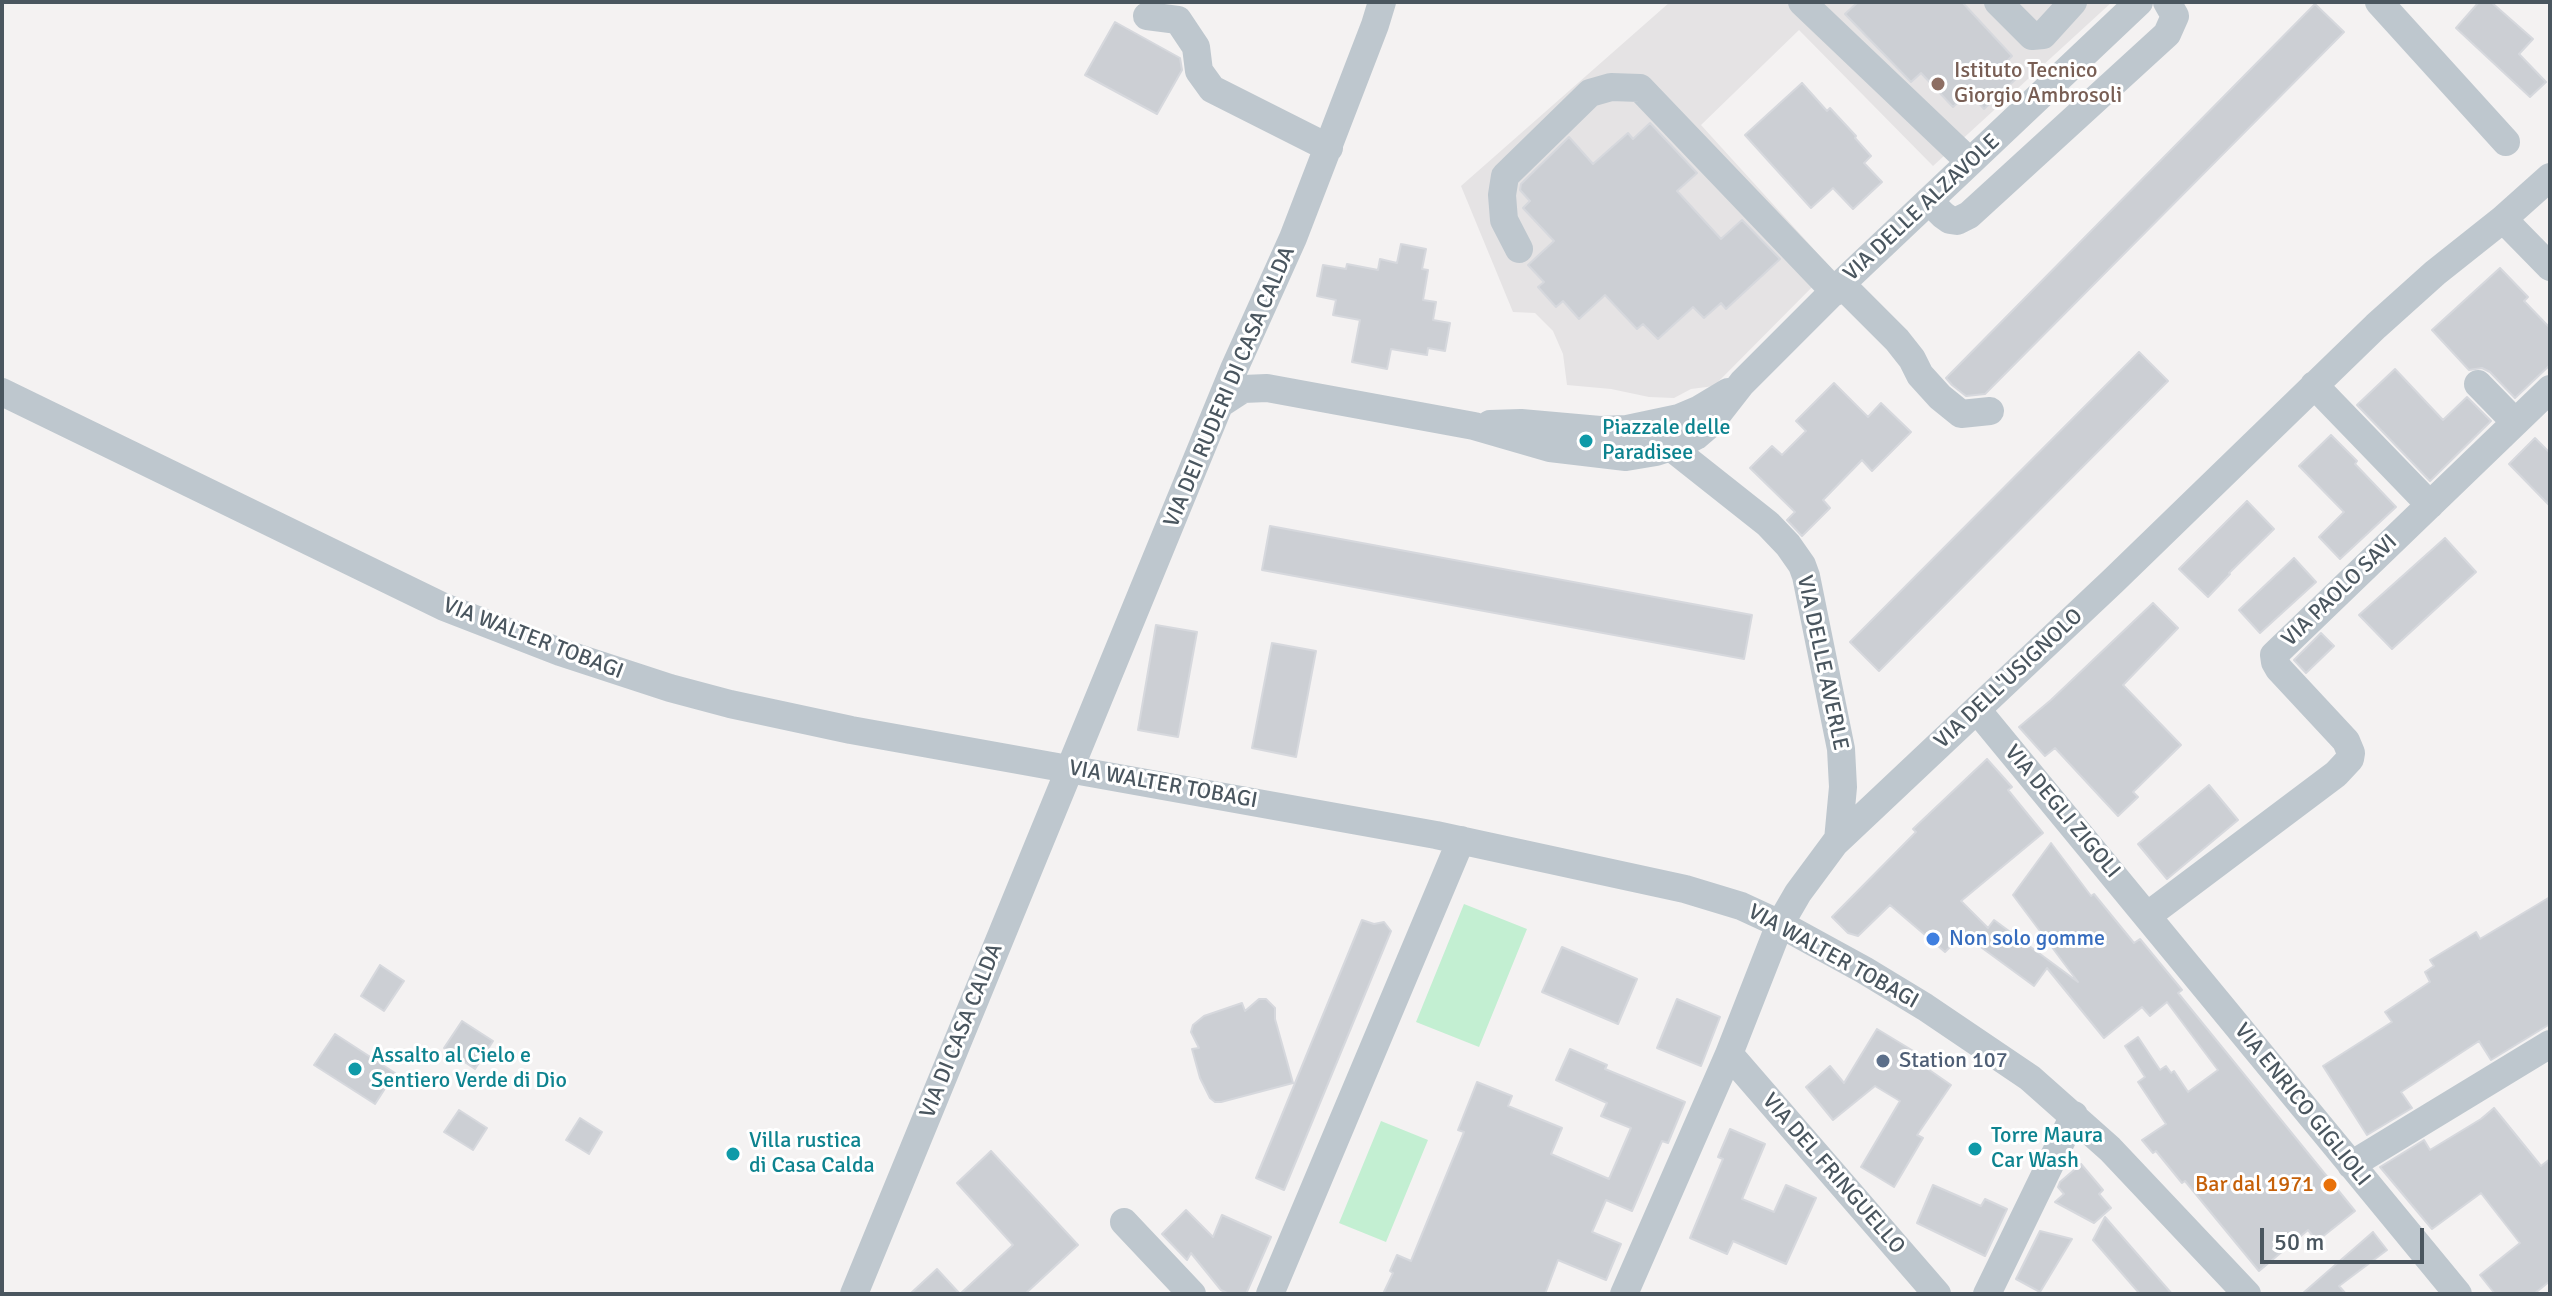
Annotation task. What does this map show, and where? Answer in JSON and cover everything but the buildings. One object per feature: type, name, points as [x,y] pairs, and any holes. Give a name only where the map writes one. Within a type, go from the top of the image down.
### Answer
[{"type":"street","name":"VIA DEI RUDERI DI CASA CALDA","points":[[1071,769],[1220,404],[1293,238],[1382,2]]},
{"type":"street","points":[[1802,2],[1970,162]]},
{"type":"street","points":[[1998,2],[2032,36],[2043,35],[2073,2]]},
{"type":"street","name":"VIA DELLE ALZAVOLE","points":[[1742,383],[2139,2]]},
{"type":"street","points":[[1929,201],[1950,220],[1963,220],[1969,215],[2162,39],[2175,16],[2167,2]]},
{"type":"street","points":[[2379,2],[2506,142]]},
{"type":"street","points":[[1147,16],[1178,20],[1196,47],[1199,71],[1212,89],[1329,148]]},
{"type":"street","points":[[1519,249],[1504,220],[1502,195],[1505,176],[1590,93],[1611,87],[1640,88],[1838,288],[1897,340],[1920,375],[1940,397],[1961,414],[1990,411]]},
{"type":"street","name":"VIA DELL'USIGNOLO","points":[[1624,1294],[1729,1054],[1780,924],[1812,872],[1838,840],[2314,385],[2428,279],[2550,177]]},
{"type":"street","points":[[2503,219],[2550,267]]},
{"type":"street","points":[[1474,426],[1521,423],[1615,430],[1653,425],[1698,410],[1742,383]]},
{"type":"street","points":[[1220,404],[1237,391],[1261,387],[1474,426],[1536,445],[1620,456],[1672,448],[1696,436],[1710,424],[1742,383]]},
{"type":"street","points":[[2478,384],[2515,422]]},
{"type":"street","points":[[2314,385],[2430,505]]},
{"type":"street","name":"VIA PAOLO SAVI","points":[[2147,916],[2336,774],[2350,759],[2346,741],[2279,669],[2274,655],[2550,389]]},
{"type":"street","name":"VIA WALTER TOBAGI","points":[[2,392],[399,586],[491,626],[587,662],[685,693],[773,714],[1461,840],[1728,901],[1780,924],[1925,1007],[2030,1078],[2074,1115],[2140,1179],[2247,1294]]},
{"type":"street","name":"VIA DELLE AVERLE","points":[[1653,425],[1672,448],[1768,524],[1802,565],[1841,749],[1843,787],[1838,840]]},
{"type":"street","name":"VIA DEGLI ZIGOLI","points":[[1977,710],[2147,916]]},
{"type":"street","name":"VIA DI CASA CALDA","points":[[854,1294],[1071,769]]},
{"type":"street","points":[[1270,1294],[1461,840]]},
{"type":"street","name":"VIA ENRICO GIGLIOLI","points":[[2147,916],[2458,1294]]},
{"type":"street","points":[[2351,1165],[2550,1044]]},
{"type":"street","name":"VIA DEL FRINGUELLO","points":[[1729,1054],[1937,1294]]},
{"type":"street","points":[[1987,1294],[2074,1115]]},
{"type":"street","points":[[1124,1222],[1192,1294]]},
{"type":"shaded area","points":[[1670,2],[2112,2],[1933,166],[1799,30],[1701,125],[1831,268],[1714,386],[1691,389],[1674,398],[1567,385],[1563,354],[1553,331],[1535,313],[1513,312],[1461,186]]},
{"type":"green space","points":[[1464,904],[1527,929],[1479,1047],[1416,1022]]},
{"type":"green space","points":[[1381,1121],[1428,1140],[1386,1242],[1339,1223]]},
{"type":"place","name":"Istituto Tecnico Giorgio Ambrosoli","points":[[1938,84]]},
{"type":"place","name":"Piazzale delle Paradisee","points":[[1586,441]]},
{"type":"place","name":"Non solo gomme","points":[[1933,939]]},
{"type":"place","name":"Station 107","points":[[1883,1061]]},
{"type":"place","name":"Assalto al Cielo e Sentiero Verde di Dio","points":[[355,1069]]},
{"type":"place","name":"Torre Maura Car Wash","points":[[1975,1149]]},
{"type":"place","name":"Villa rustica di Casa Calda","points":[[733,1154]]},
{"type":"place","name":"Bar dal 1971","points":[[2330,1185]]}]
